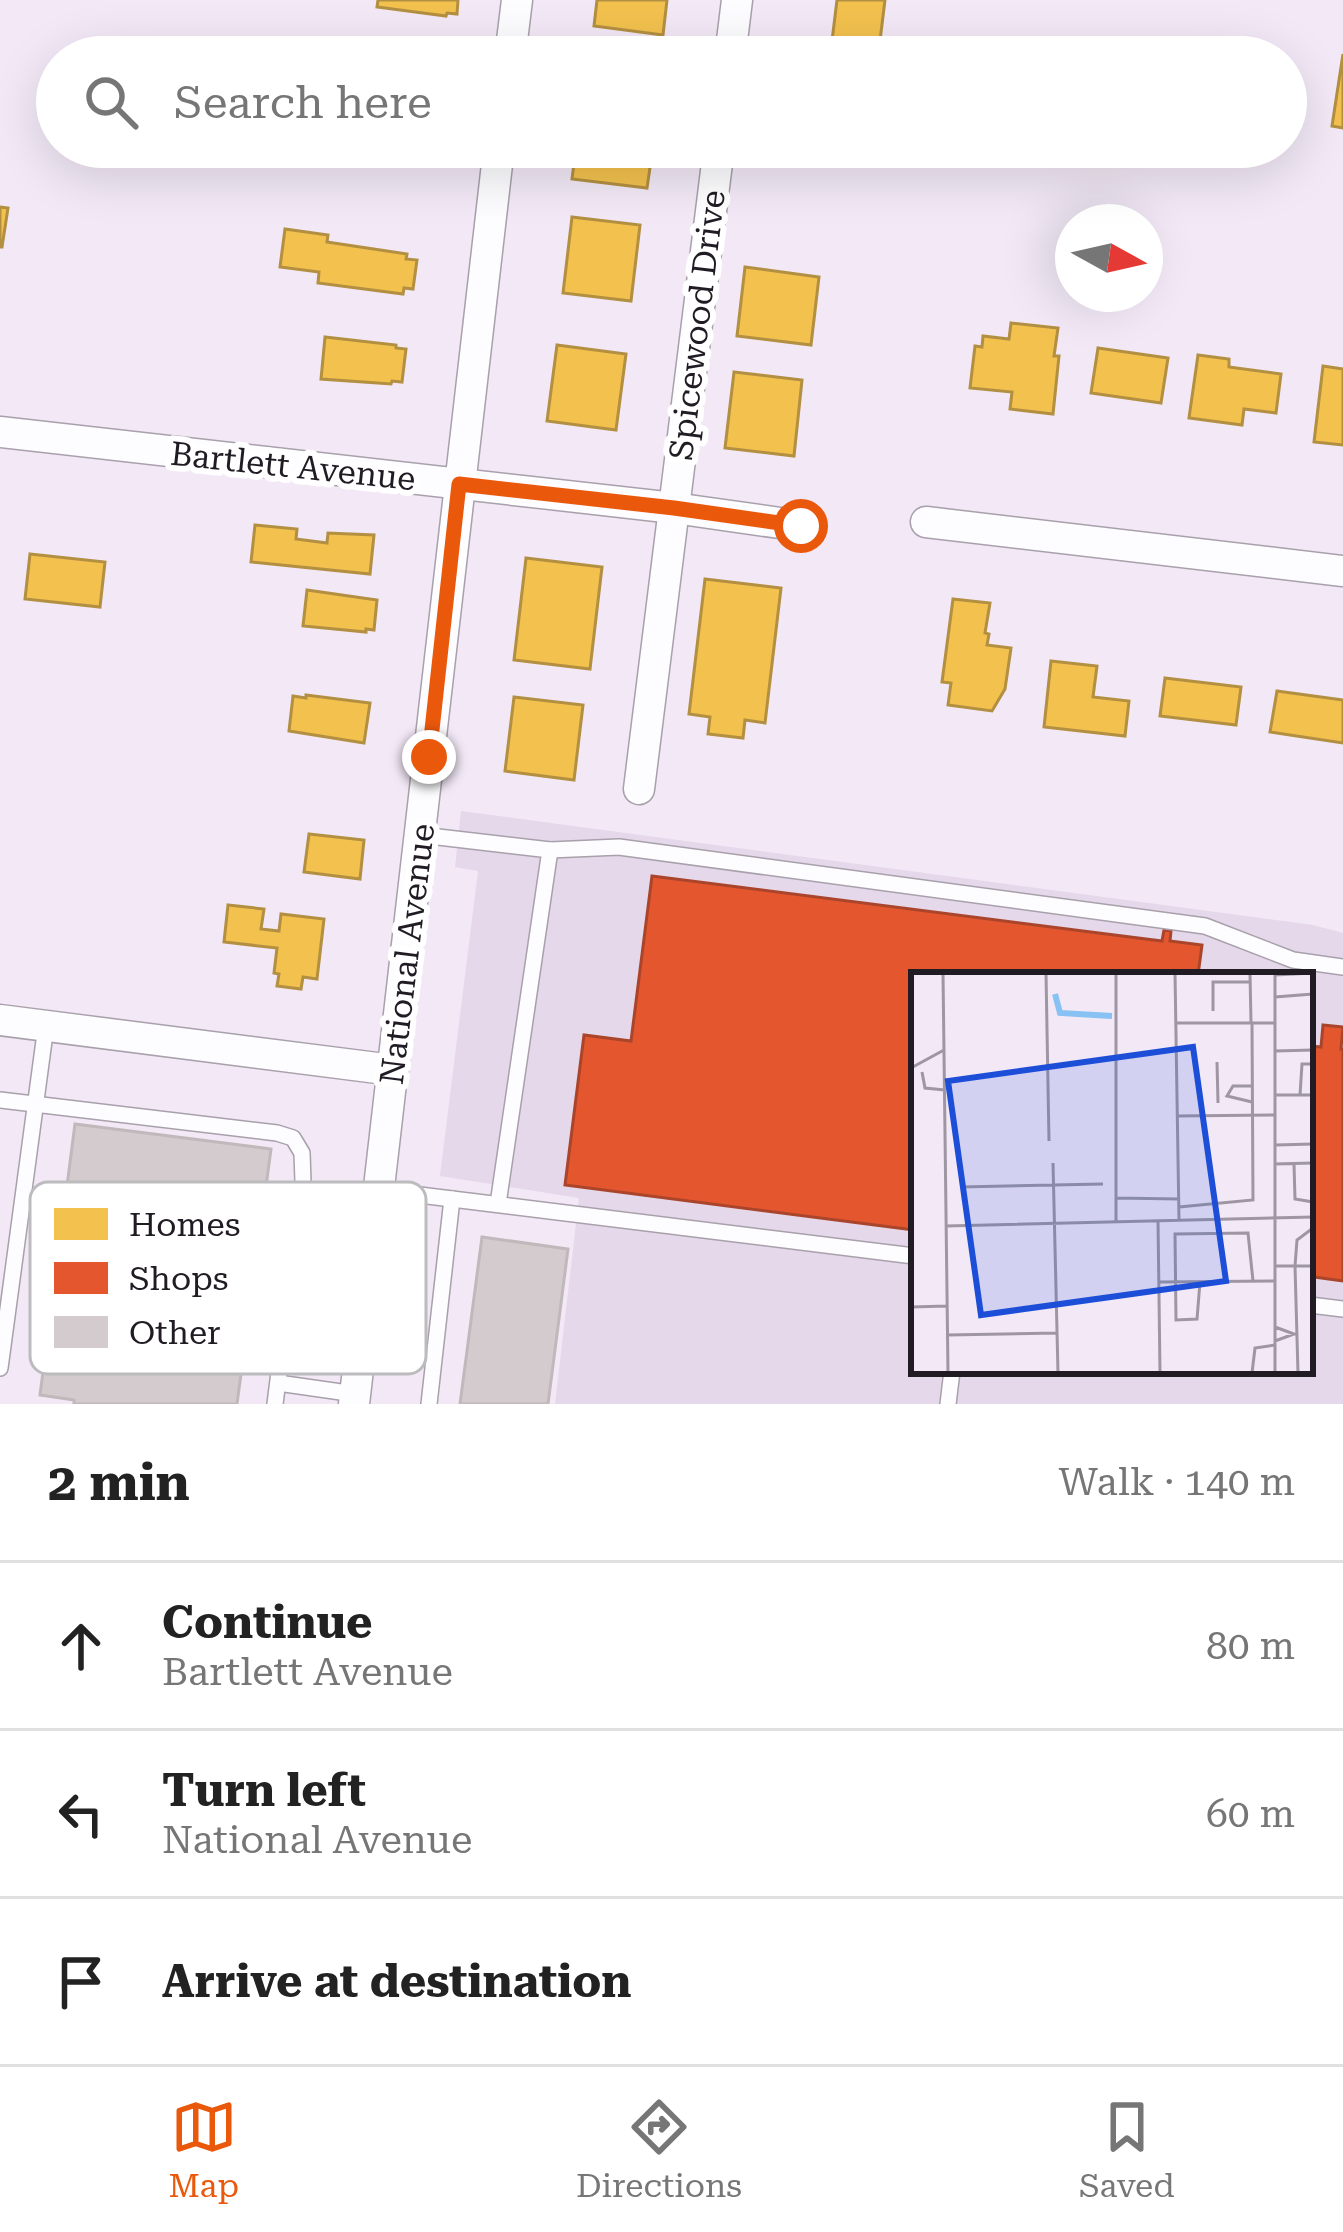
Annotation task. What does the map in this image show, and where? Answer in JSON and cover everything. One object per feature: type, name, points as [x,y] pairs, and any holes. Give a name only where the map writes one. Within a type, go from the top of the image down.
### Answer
[{"type":"street","points":[[513,36],[517,0]]},
{"type":"street","points":[[733,36],[737,0]]},
{"type":"street","name":"National Avenue","points":[[380,1182],[497,168]]},
{"type":"street","name":"Spicewood Drive","points":[[639,789],[716,168]]},
{"type":"street","name":"Bartlett Avenue","points":[[0,433],[801,526]]},
{"type":"street","points":[[926,522],[1343,571]]},
{"type":"street","points":[[0,1020],[393,1070]]},
{"type":"lane","points":[[421,835],[550,850],[619,847],[1205,926],[1293,960],[1343,967]]},
{"type":"lane","points":[[498,1204],[550,850]]},
{"type":"lane","points":[[0,1368],[8,1254],[46,1026]]},
{"type":"lane","points":[[0,1100],[277,1133],[293,1138],[302,1153],[303,1182]]},
{"type":"lane","points":[[426,1195],[911,1256]]},
{"type":"lane","points":[[429,1404],[452,1198]]},
{"type":"lane","points":[[1313,1305],[1343,1309]]},
{"type":"lane","points":[[275,1404],[279,1374]]},
{"type":"lane","points":[[947,1404],[952,1374]]},
{"type":"lane","points":[[278,1383],[354,1399]]},
{"type":"shaded area","points":[[461,811],[1313,925],[1343,933],[1343,1404],[555,1404],[579,1198],[440,1176],[478,871],[455,867]]},
{"type":"building: Homes","points":[[378,0],[458,0],[457,14],[377,7]]},
{"type":"building: Homes","points":[[597,0],[667,0],[663,35],[594,26]]},
{"type":"building: Homes","points":[[837,0],[885,0],[881,36],[833,36]]},
{"type":"building: Homes","points":[[1343,54],[1343,128],[1332,126]]},
{"type":"building: Homes","points":[[573,168],[650,168],[647,188],[572,179]]},
{"type":"building: Homes","points":[[0,207],[8,208],[2,247],[0,247]]},
{"type":"building: Homes","points":[[572,217],[640,225],[631,301],[563,293]]},
{"type":"building: Homes","points":[[285,229],[328,235],[327,242],[407,254],[406,259],[417,260],[413,289],[404,288],[403,294],[318,283],[319,272],[280,267]]},
{"type":"building: Homes","points":[[745,267],[819,277],[811,345],[737,336]]},
{"type":"building: Homes","points":[[1011,323],[1058,328],[1053,414],[1010,409],[1012,392],[970,388],[975,346],[982,347],[983,336],[1009,339]]},
{"type":"building: Homes","points":[[325,337],[406,349],[402,382],[321,379]]},
{"type":"building: Homes","points":[[557,345],[626,354],[616,430],[547,421]]},
{"type":"building: Homes","points":[[1098,348],[1168,358],[1161,403],[1091,393]]},
{"type":"building: Homes","points":[[1198,355],[1229,359],[1229,367],[1281,374],[1276,413],[1244,409],[1242,425],[1189,418]]},
{"type":"building: Homes","points":[[1323,366],[1343,369],[1343,445],[1314,442]]},
{"type":"building: Homes","points":[[734,372],[802,380],[794,456],[725,448]]},
{"type":"building: Homes","points":[[255,525],[297,529],[296,539],[327,543],[328,533],[374,535],[370,574],[251,562]]},
{"type":"building: Homes","points":[[30,554],[105,562],[100,607],[25,599]]},
{"type":"building: Homes","points":[[526,558],[602,567],[590,669],[514,660]]},
{"type":"building: Homes","points":[[705,579],[781,588],[765,723],[745,720],[743,738],[708,734],[710,717],[689,714]]},
{"type":"building: Homes","points":[[307,590],[377,600],[374,630],[303,626]]},
{"type":"building: Homes","points":[[953,599],[990,603],[987,645],[1011,648],[1005,689],[992,711],[948,705],[951,683],[942,682]]},
{"type":"building: Homes","points":[[1051,661],[1097,666],[1093,697],[1129,701],[1125,736],[1044,727]]},
{"type":"building: Homes","points":[[1165,678],[1241,687],[1236,725],[1160,716]]},
{"type":"building: Homes","points":[[1277,691],[1343,700],[1343,743],[1270,732]]},
{"type":"building: Homes","points":[[293,696],[370,703],[364,743],[289,731]]},
{"type":"building: Homes","points":[[514,697],[583,705],[574,780],[505,771]]},
{"type":"building: Homes","points":[[309,834],[364,840],[360,879],[304,872]]},
{"type":"building: Homes","points":[[228,905],[264,909],[261,929],[279,931],[281,914],[324,919],[317,979],[303,977],[301,989],[277,986],[277,948],[224,942]]},
{"type":"building: Shops","points":[[652,876],[1162,941],[1164,930],[1171,931],[1170,941],[1202,945],[1198,972],[911,972],[911,1230],[565,1185],[584,1035],[631,1041]]},
{"type":"building: Shops","points":[[1323,1025],[1343,1027],[1343,1281],[1314,1277],[1313,1281],[1313,1046],[1321,1047]]},
{"type":"building: Other","points":[[75,1124],[271,1149],[267,1182],[68,1182]]},
{"type":"building: Other","points":[[482,1237],[568,1249],[548,1404],[460,1404]]},
{"type":"building: Other","points":[[43,1374],[241,1374],[237,1404],[74,1404],[74,1400],[40,1395]]},
{"type":"route","points":[[429,757],[459,484],[801,526]]}]
